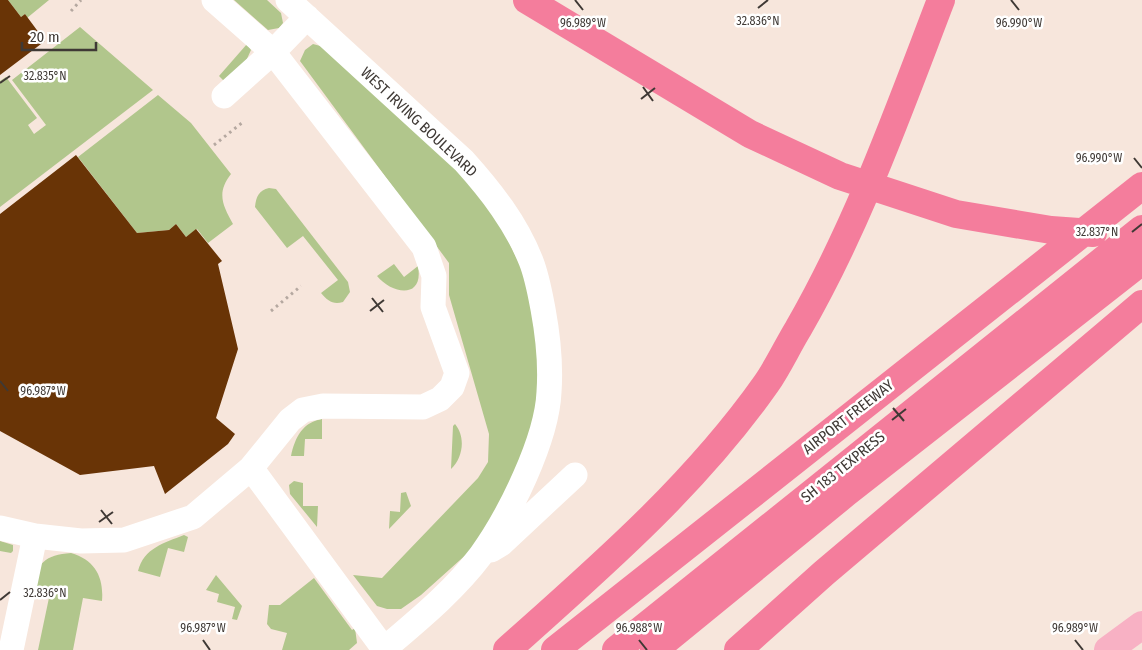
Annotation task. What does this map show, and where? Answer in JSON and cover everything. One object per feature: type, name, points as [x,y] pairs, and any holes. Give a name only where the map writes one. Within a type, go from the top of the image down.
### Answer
[{"type":"highway","points":[[527,0],[750,134],[840,176],[956,214],[1050,230],[1142,237]]},
{"type":"highway","points":[[507,650],[637,532],[711,456],[766,384],[820,291],[862,201],[942,0]]},
{"type":"highway","name":"AIRPORT FREEWAY","points":[[555,650],[1142,186]]},
{"type":"highway","name":"SH 183 TEXPRESS","points":[[616,650],[1142,229]]},
{"type":"highway","name":"SH 183 TEXPRESS","points":[[654,650],[846,493],[1142,261]]},
{"type":"highway","points":[[738,650],[824,573],[1142,304]]},
{"type":"highway","points":[[763,650],[824,573]]},
{"type":"main road","points":[[1108,650],[1142,625]]},
{"type":"street","points":[[0,528],[35,536],[81,541],[124,540],[193,517],[251,468],[290,420],[303,410],[323,406],[422,407],[440,399],[452,387],[457,373],[433,307],[434,276],[424,247],[273,52],[214,0]]},
{"type":"street","name":"WEST IRVING BOULEVARD","points":[[288,0],[464,161],[483,182],[502,208],[520,237],[532,262],[539,288],[549,349],[550,393],[538,442],[515,497],[480,556]]},
{"type":"street","points":[[224,96],[273,52],[307,17]]},
{"type":"street","points":[[251,468],[384,649],[439,600],[480,556],[502,544],[575,476]]},
{"type":"street","points":[[11,650],[35,536]]},
{"type":"path","points":[[71,12],[81,0]]},
{"type":"path","points":[[214,145],[243,122]]},
{"type":"path","points":[[271,311],[302,286]]},
{"type":"green space","points":[[8,0],[49,0],[27,18],[25,14],[21,17]]},
{"type":"green space","points":[[234,0],[267,0],[281,13],[283,23],[279,28],[268,30]]},
{"type":"green space","points":[[80,27],[153,90],[0,207],[0,81],[6,77],[37,118],[28,125],[34,134],[46,125],[12,80]]},
{"type":"green space","points":[[247,44],[251,50],[246,61],[226,83],[219,76]]},
{"type":"green space","points":[[313,44],[324,47],[458,164],[493,210],[521,267],[538,316],[538,409],[518,469],[495,516],[469,552],[421,595],[401,609],[387,609],[377,606],[353,575],[382,578],[478,478],[488,462],[489,434],[449,295],[449,263],[300,61],[305,50]]},
{"type":"green space","points":[[158,95],[191,123],[231,174],[226,181],[222,193],[226,211],[233,224],[208,243],[197,229],[186,237],[176,224],[169,230],[137,233],[78,157]]},
{"type":"green space","points":[[269,188],[276,189],[348,282],[350,292],[343,302],[331,302],[321,293],[338,280],[303,236],[287,248],[255,207],[259,195],[263,190]]},
{"type":"green space","points":[[394,264],[404,277],[418,266],[419,277],[412,289],[399,290],[391,287],[377,276]]},
{"type":"green space","points":[[322,419],[322,439],[305,439],[304,456],[291,456],[295,443],[305,427]]},
{"type":"green space","points":[[455,424],[461,435],[462,447],[458,459],[451,469],[453,426]]},
{"type":"green space","points":[[294,481],[303,483],[303,506],[318,506],[317,527],[290,494],[289,485]]},
{"type":"green space","points":[[406,492],[411,506],[389,529],[390,511],[400,512],[401,493]]},
{"type":"green space","points":[[184,535],[188,537],[184,552],[168,548],[160,577],[138,571],[145,557],[156,547]]},
{"type":"green space","points":[[0,541],[13,545],[13,551],[11,553],[0,551]]},
{"type":"green space","points":[[71,553],[86,560],[96,571],[101,584],[102,601],[83,598],[73,650],[38,650],[50,593],[31,588],[33,579],[39,566],[48,558]]},
{"type":"green space","points":[[216,575],[242,606],[237,620],[232,619],[235,607],[217,602],[219,594],[206,590]]},
{"type":"green space","points":[[314,578],[352,630],[355,628],[357,643],[349,650],[282,650],[287,633],[271,629],[267,624],[269,605],[280,605]]},
{"type":"building","points":[[0,0],[8,0],[21,17],[25,14],[45,41],[0,75]]},
{"type":"building","points":[[76,155],[137,233],[169,230],[176,224],[186,237],[196,229],[222,261],[218,264],[238,349],[216,418],[235,434],[228,444],[165,494],[154,466],[80,475],[0,431],[0,214]]}]
